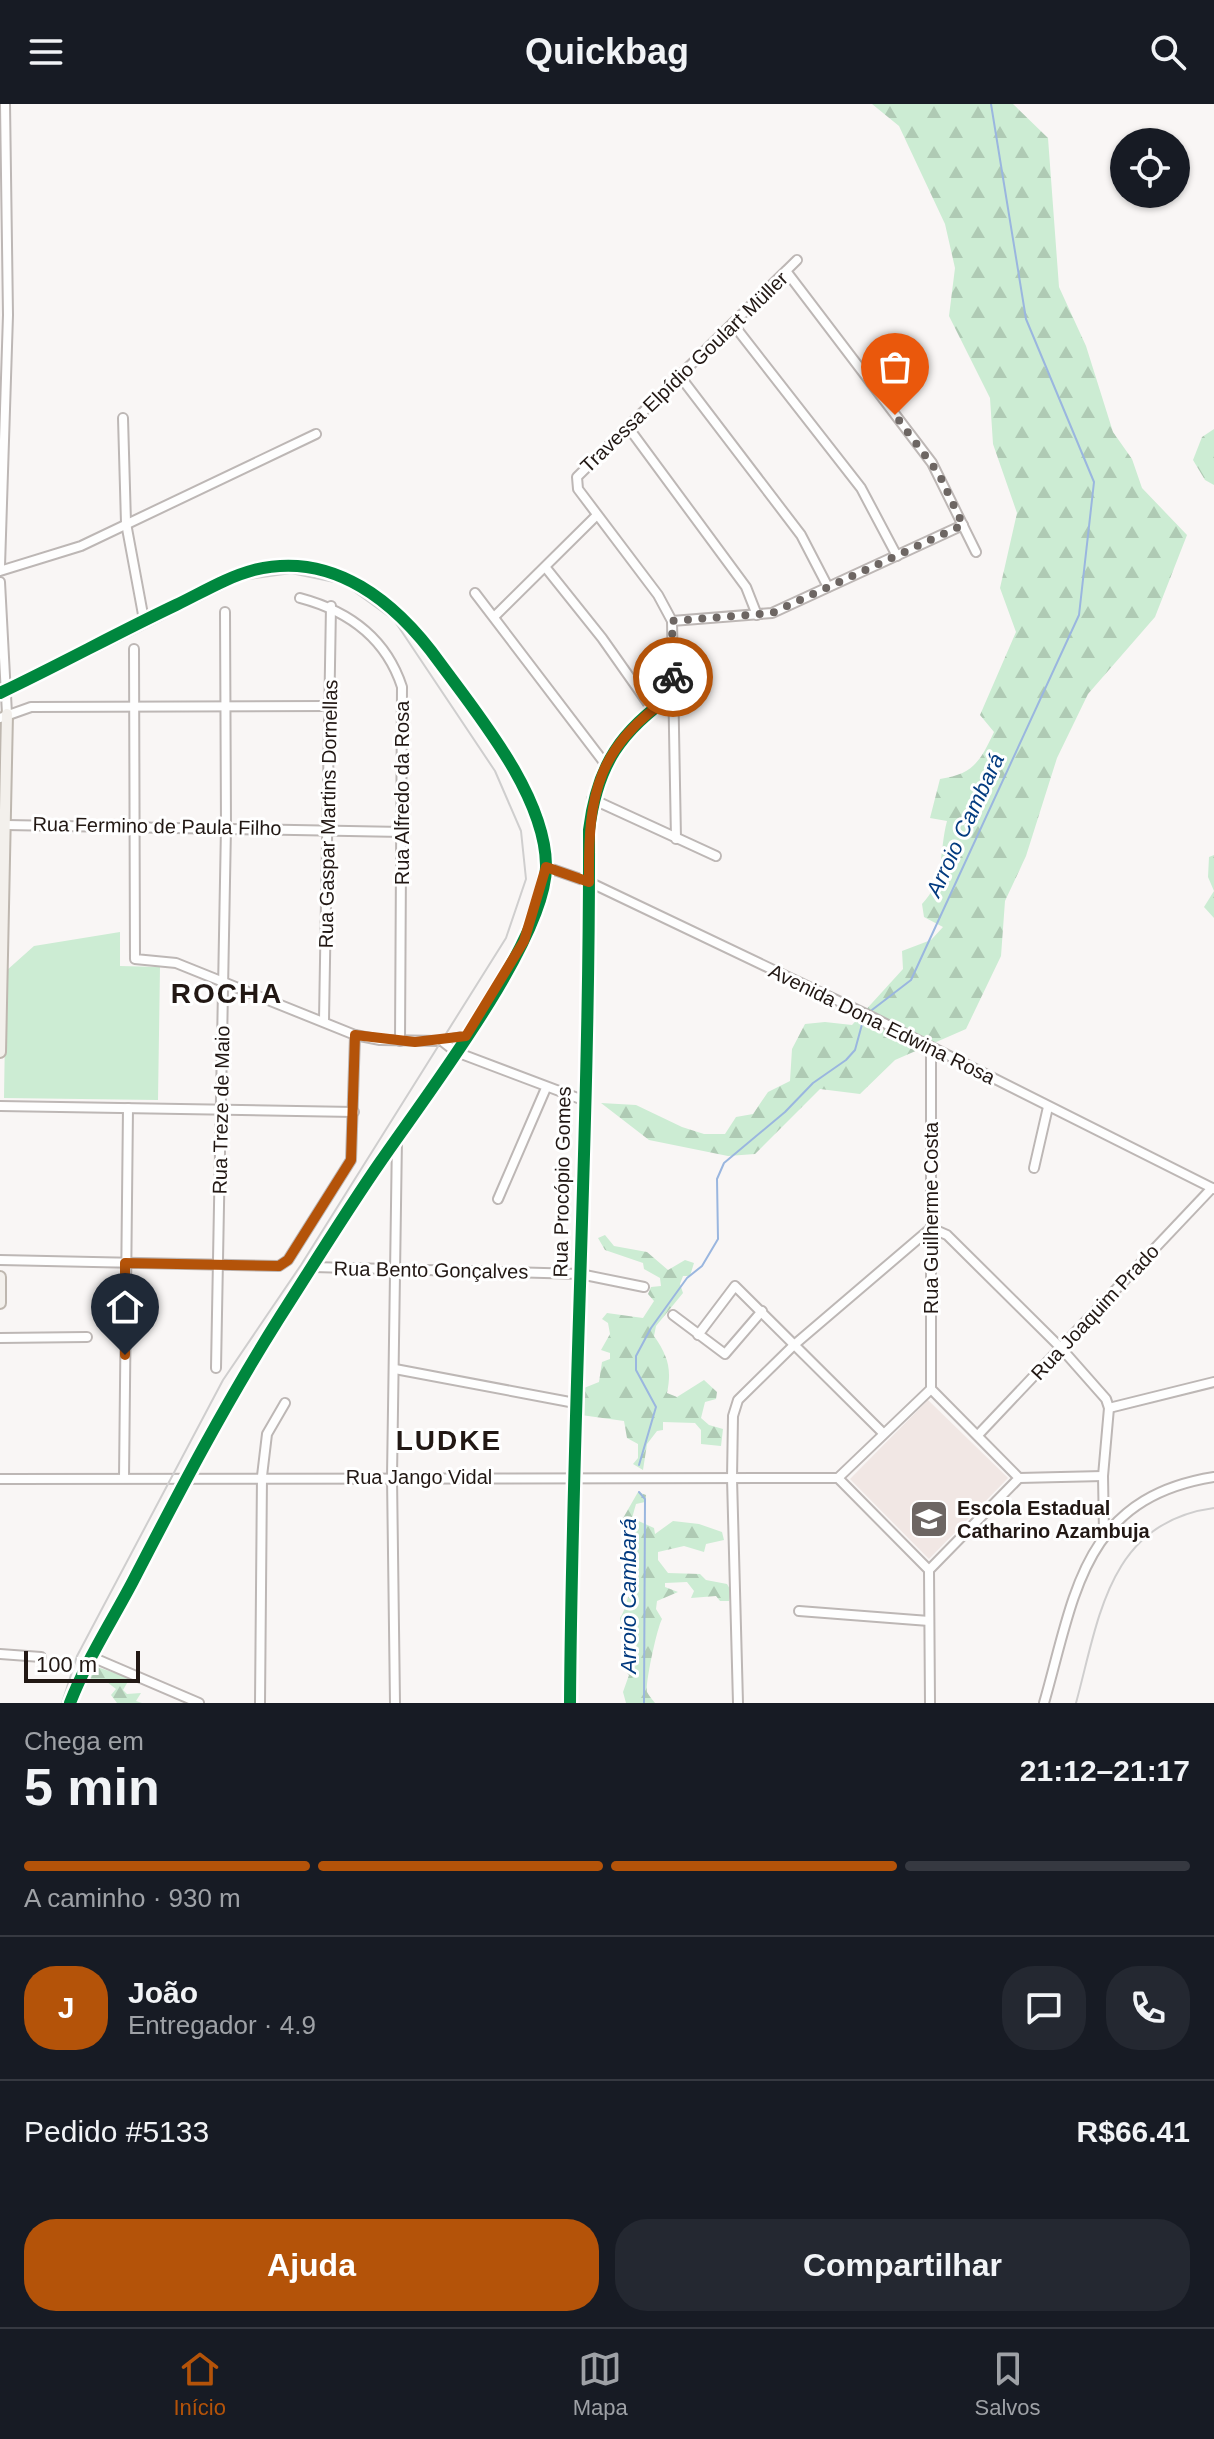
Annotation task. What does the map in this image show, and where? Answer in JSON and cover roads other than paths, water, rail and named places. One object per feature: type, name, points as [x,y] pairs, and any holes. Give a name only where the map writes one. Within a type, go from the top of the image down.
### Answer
[{"type":"main road","points":[[0,1052],[6,825],[3,716]]},
{"type":"main road","points":[[0,1277],[0,1303]]},
{"type":"street","points":[[5,104],[8,315],[0,568],[81,546],[316,434]]},
{"type":"street","name":"Travessa Elpídio Goulart Müller","points":[[676,839],[672,621],[658,595],[578,489],[577,477],[797,260]]},
{"type":"street","points":[[786,271],[932,463],[976,552]]},
{"type":"street","points":[[733,324],[861,488],[897,556]]},
{"type":"street","points":[[679,375],[801,535],[828,587]]},
{"type":"street","points":[[123,418],[126,523],[144,620]]},
{"type":"street","points":[[628,427],[746,587],[757,615]]},
{"type":"street","points":[[495,616],[596,516]]},
{"type":"street","points":[[672,621],[757,615],[783,609],[963,525]]},
{"type":"street","points":[[4,692],[144,620],[257,569],[313,568],[370,589],[419,633],[488,729],[530,806],[546,867],[524,941],[456,1052],[233,1393],[186,1477],[70,1703]]},
{"type":"street","points":[[546,568],[602,638],[652,709]]},
{"type":"street","points":[[0,582],[3,716],[31,707],[329,706]]},
{"type":"street","points":[[475,593],[606,765]]},
{"type":"street","name":"Rua Alfredo da Rosa","points":[[300,598],[331,606],[377,640],[396,668],[402,687],[400,1041]]},
{"type":"street","name":"Rua Gaspar Martins Dornellas","points":[[324,1021],[331,606]]},
{"type":"street","name":"Rua Treze de Maio","points":[[216,1368],[226,827],[225,612]]},
{"type":"street","points":[[134,649],[132,954],[140,961],[176,963],[355,1035],[400,1041],[442,1041],[466,1036]]},
{"type":"street","name":"Rua Procópio Gomes","points":[[570,1703],[572,1477],[592,799],[606,765],[624,736],[652,709],[674,694]]},
{"type":"street","points":[[592,799],[716,856]]},
{"type":"street","name":"Rua Fermino de Paula Filho","points":[[6,825],[329,828],[403,832]]},
{"type":"street","name":"Avenida Dona Edwina Rosa","points":[[546,867],[589,882],[859,1010],[1213,1189]]},
{"type":"street","points":[[0,1260],[279,1266],[288,1260],[351,1160],[355,1035]]},
{"type":"street","points":[[442,1041],[456,1052],[583,1100]]},
{"type":"street","name":"Rua Guilherme Costa","points":[[931,1048],[931,1389]]},
{"type":"street","points":[[498,1199],[546,1088]]},
{"type":"street","points":[[0,1106],[354,1112]]},
{"type":"street","points":[[1034,1168],[1048,1107]]},
{"type":"street","points":[[124,1478],[128,1108]]},
{"type":"street","points":[[395,1703],[392,1477],[397,1138]]},
{"type":"street","name":"Rua Joaquim Prado","points":[[978,1435],[1213,1189]]},
{"type":"street","points":[[738,1703],[732,1478],[733,1416],[738,1400],[794,1345],[931,1228],[947,1235],[1099,1390],[1109,1408],[1103,1476],[1104,1533]]},
{"type":"street","name":"Rua Bento Gonçalves","points":[[313,1267],[580,1274],[644,1287]]},
{"type":"street","points":[[698,1335],[733,1286],[762,1311],[883,1433]]},
{"type":"street","points":[[673,1315],[725,1354],[762,1311]]},
{"type":"street","points":[[0,1338],[87,1337]]},
{"type":"street","points":[[395,1369],[575,1403]]},
{"type":"street","points":[[1109,1408],[1214,1382]]},
{"type":"street","points":[[929,1570],[838,1478],[931,1389],[1019,1478]]},
{"type":"street","points":[[260,1703],[262,1476],[267,1434],[285,1403]]},
{"type":"street","name":"Rua Jango Vidal","points":[[0,1479],[262,1476],[838,1478]]},
{"type":"street","points":[[930,1703],[929,1570],[1019,1478],[1103,1476]]},
{"type":"street","points":[[1044,1703],[1077,1588],[1087,1560],[1104,1533],[1143,1501],[1165,1489],[1214,1477]]},
{"type":"street","points":[[799,1611],[929,1621]]},
{"type":"street","points":[[0,1654],[41,1657]]},
{"type":"street","points":[[94,1658],[199,1703]]},
{"type":"waterway","name":"Arroio Cambará","points":[[868,1013],[911,980],[1079,615],[1094,482],[1026,319],[991,104]]},
{"type":"waterway","name":"Arroio Cambará","points":[[639,1465],[656,1407],[636,1370],[636,1356],[651,1328],[687,1278],[702,1266],[718,1239],[717,1179],[724,1163],[785,1112],[813,1083],[846,1060],[855,1050],[864,1017]]},
{"type":"waterway","name":"Arroio Cambará","points":[[639,1492],[645,1499],[644,1703]]},
{"type":"railway","points":[[0,701],[242,580],[291,573],[344,584],[394,620],[495,771],[521,831],[526,879],[506,938],[301,1265],[223,1380],[77,1656],[62,1703]]},
{"type":"railway","points":[[1076,1703],[1102,1608],[1114,1579],[1130,1554],[1151,1533],[1179,1517],[1214,1508]]},
{"type":"place","name":"Escola Estadual Catharino Azambuja","points":[[929,1519]]},
{"type":"district","name":"ROCHA","points":[[227,993]]},
{"type":"district","name":"LUDKE","points":[[449,1440]]}]
